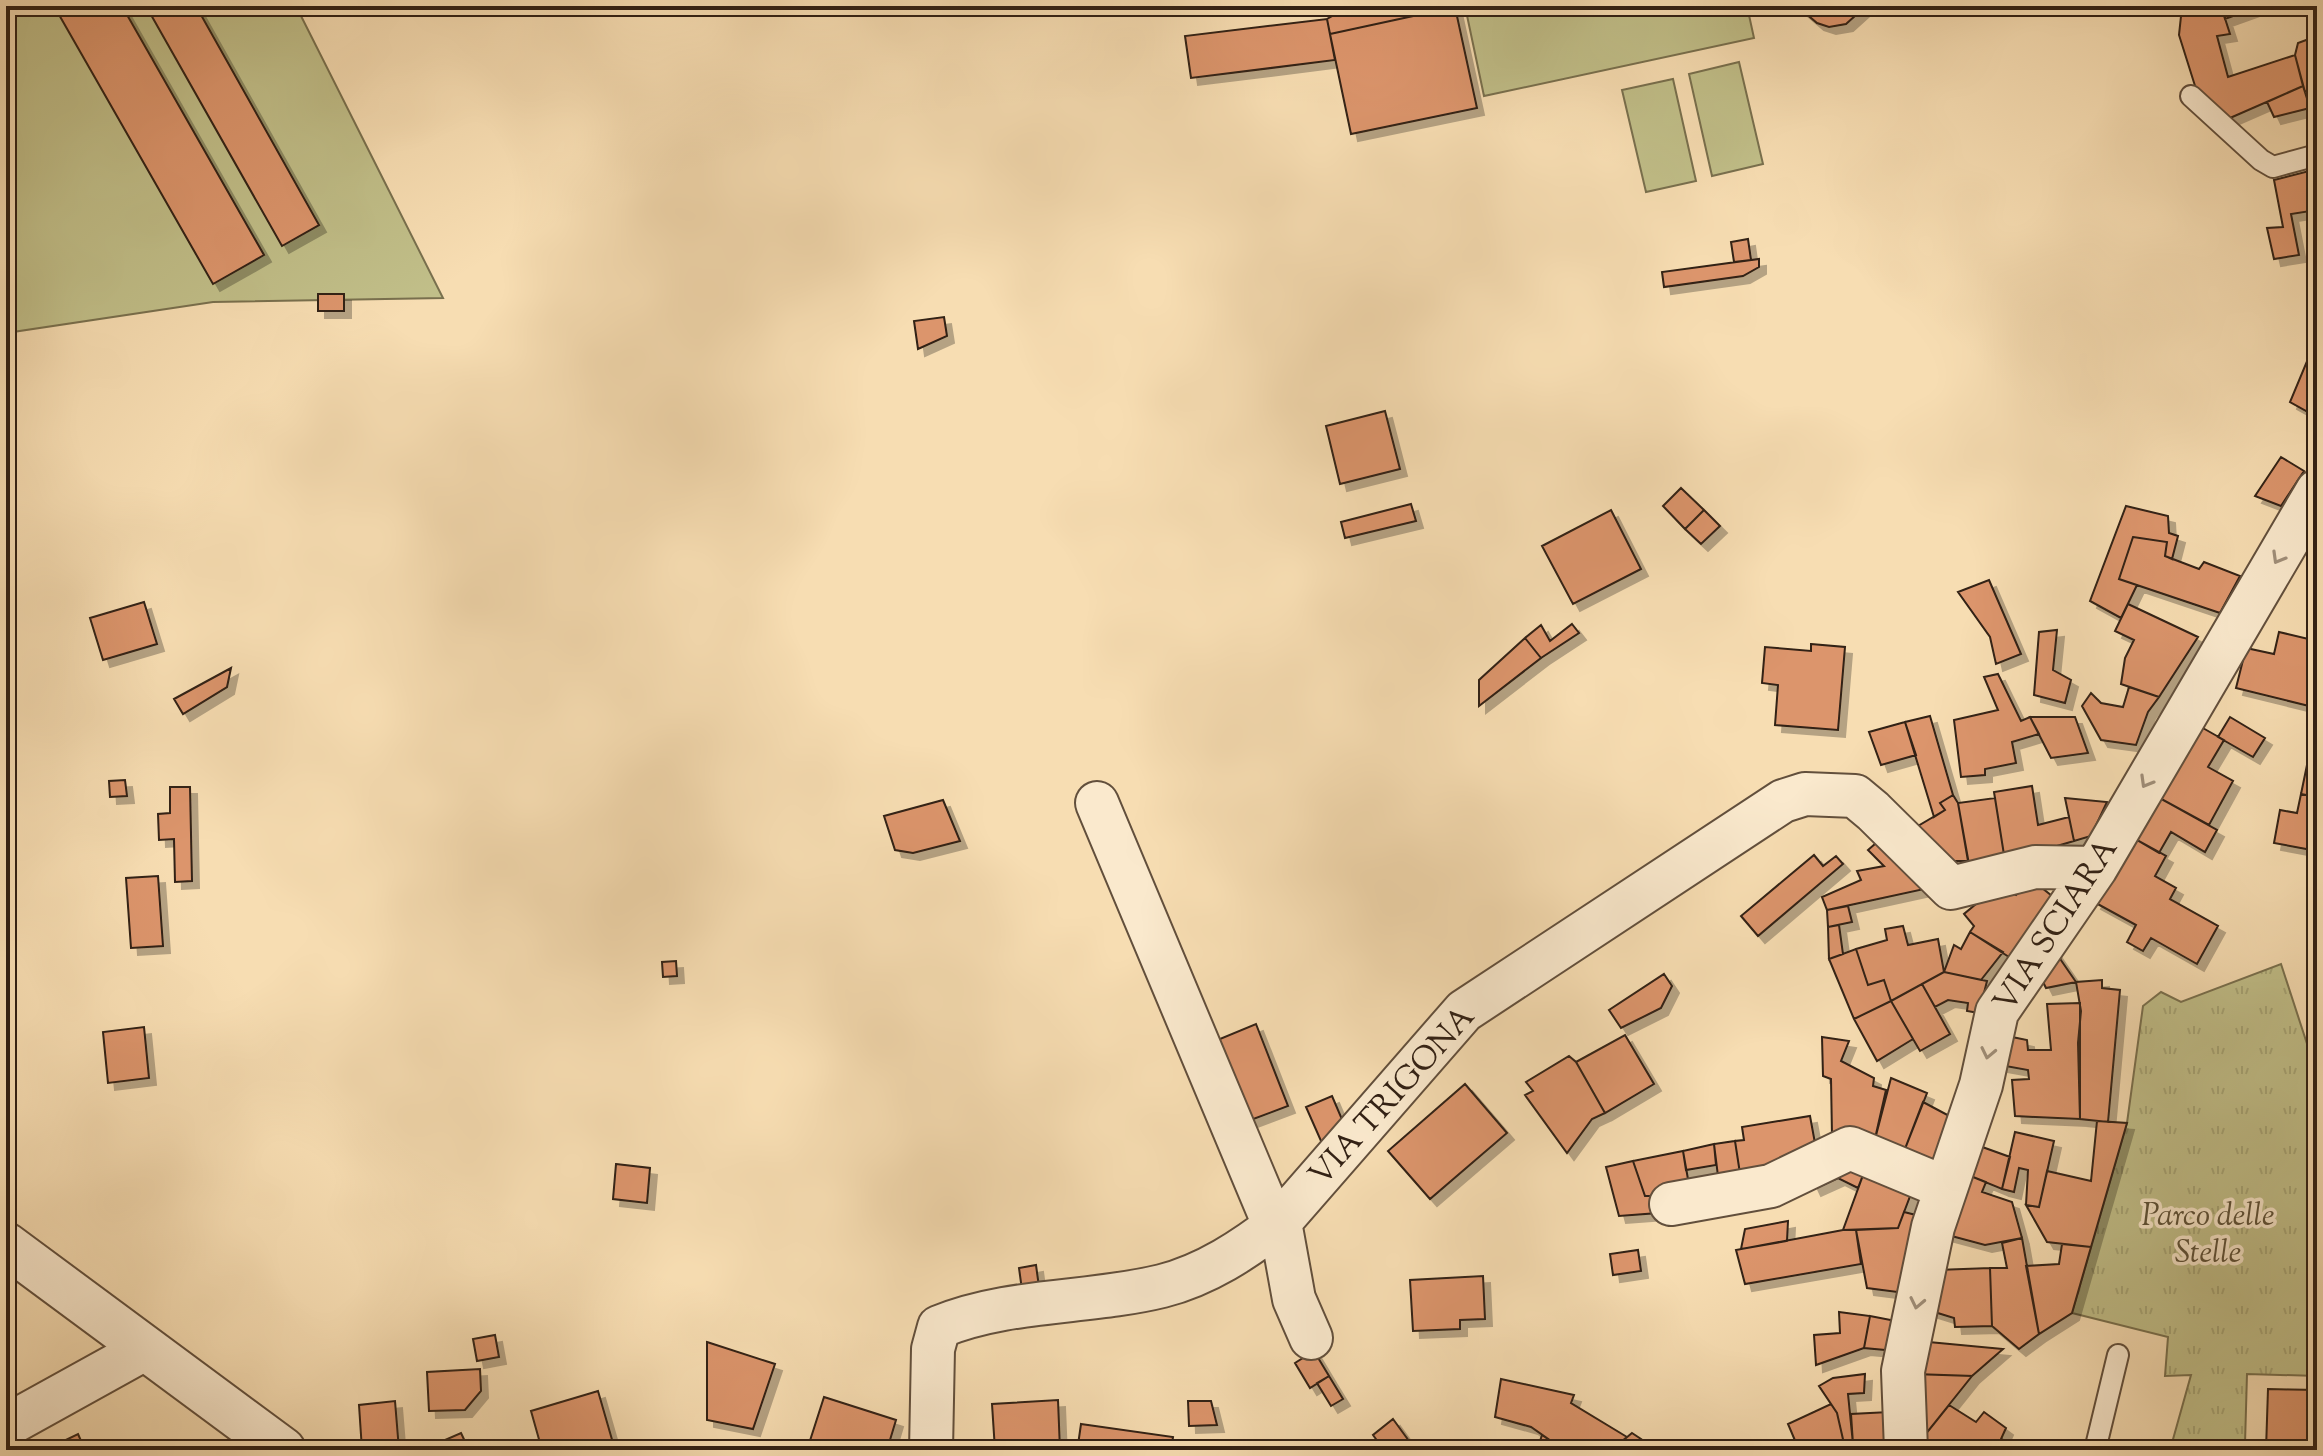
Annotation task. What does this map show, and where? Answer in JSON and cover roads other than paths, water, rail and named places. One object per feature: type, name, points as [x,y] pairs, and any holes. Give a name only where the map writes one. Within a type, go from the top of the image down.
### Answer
[{"type":"street","name":"VIA SCIARA","points":[[1906,1450],[1903,1371],[1933,1227],[1981,1085],[1997,1012],[2096,868],[2317,491]]},
{"type":"street","name":"VIA TRIGONA","points":[[931,1450],[933,1349],[939,1327],[970,1314],[1163,1285],[1246,1249],[1278,1224],[1464,1011],[1783,801],[1805,794],[1855,796],[1951,888],[2035,867],[2096,868]]},
{"type":"street","points":[[1097,803],[1278,1224],[1294,1299],[1311,1338]]},
{"type":"street","points":[[1671,1204],[1771,1186],[1850,1148],[1946,1188]]},
{"type":"street","points":[[6,1245],[283,1450]]},
{"type":"street","points":[[6,1426],[145,1349]]},
{"type":"lane","points":[[2191,96],[2261,160],[2273,167],[2317,155]]},
{"type":"lane","points":[[2095,1450],[2118,1355]]},
{"type":"park label","name":"Parco delle Stelle","points":[[2208,1236]]}]
